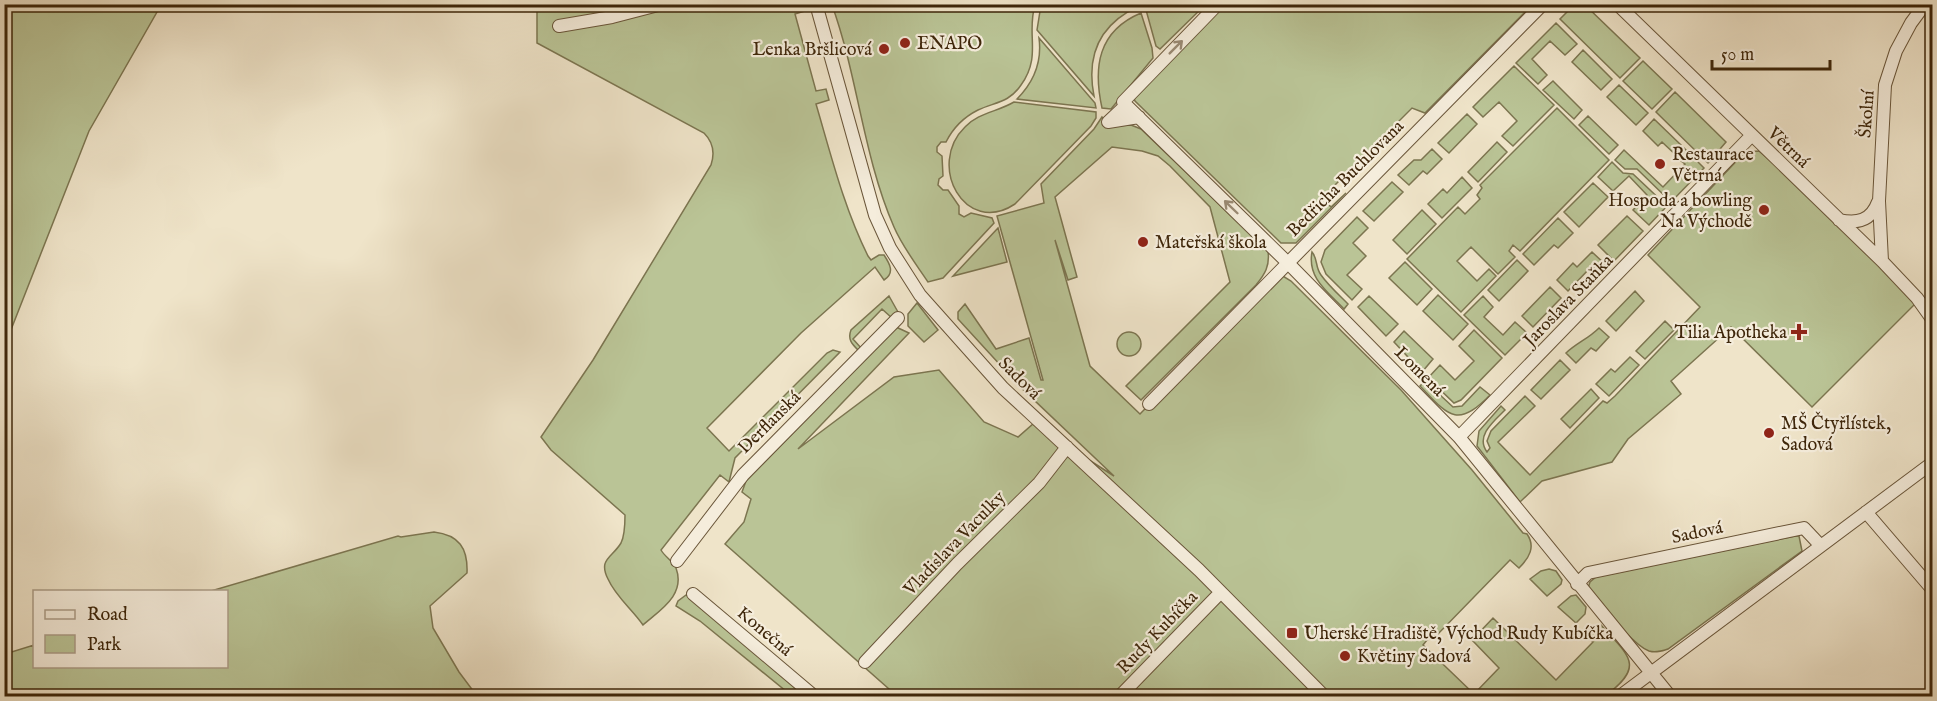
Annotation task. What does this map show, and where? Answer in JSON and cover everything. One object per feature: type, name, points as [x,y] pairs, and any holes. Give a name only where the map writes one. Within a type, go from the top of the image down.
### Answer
[{"type":"street","points":[[559,26],[612,17],[662,4]]},
{"type":"street","name":"Sadová","points":[[816,4],[875,215],[890,248],[920,295],[1004,388],[1221,592],[1324,696]]},
{"type":"street","points":[[1139,117],[1108,122],[1126,105],[1122,102],[1218,4]]},
{"type":"street","name":"Bedřicha Buchlovana","points":[[1149,404],[1543,4]]},
{"type":"street","name":"Větrná","points":[[1617,4],[1882,261],[1917,298],[1932,319]]},
{"type":"street","name":"Školní","points":[[1882,261],[1879,201],[1887,77],[1899,45],[1925,4]]},
{"type":"street","name":"Lomená","points":[[1126,105],[1288,263],[1459,437],[1671,696]]},
{"type":"street","name":"Jaroslava Staňka","points":[[1459,437],[1751,136]]},
{"type":"street","points":[[1839,220],[1851,222],[1863,220],[1873,213],[1879,201]]},
{"type":"street","name":"Derflanská","points":[[677,561],[742,475],[898,318]]},
{"type":"street","name":"Vladislava Vaculky","points":[[865,662],[957,564],[1039,483],[1067,447]]},
{"type":"street","points":[[1620,696],[1932,463]]},
{"type":"street","points":[[1866,512],[1932,589]]},
{"type":"street","name":"Sadová","points":[[1577,584],[1588,573],[1804,528],[1821,546]]},
{"type":"street","name":"Rudy Kubíčka","points":[[1120,696],[1221,592]]},
{"type":"street","name":"Konečná","points":[[693,594],[814,696]]},
{"type":"green space","points":[[5,4],[161,5],[89,131],[5,345]]},
{"type":"green space","points":[[1138,4],[1139,6],[1114,22],[1099,42],[1092,67],[1094,96],[1037,30],[1041,5]]},
{"type":"green space","points":[[1158,4],[1205,5],[1160,49],[1156,46],[1146,10]]},
{"type":"green space","points":[[537,5],[807,5],[808,10],[795,14],[816,91],[826,89],[829,100],[816,104],[839,181],[859,238],[868,256],[871,260],[884,255],[890,268],[884,280],[875,267],[801,333],[707,428],[729,451],[827,353],[833,350],[840,352],[735,458],[729,482],[720,475],[661,550],[676,568],[677,586],[670,601],[643,625],[615,592],[605,572],[607,559],[621,543],[625,515],[551,450],[541,437],[593,360],[711,165],[712,148],[704,133],[537,43]]},
{"type":"green space","points":[[832,5],[1035,5],[1031,64],[1021,85],[1007,99],[968,116],[946,142],[941,142],[937,147],[937,152],[942,156],[943,176],[939,179],[938,185],[943,190],[948,190],[959,206],[959,214],[964,217],[971,213],[992,218],[994,223],[943,278],[928,282],[894,227],[875,172],[841,32]]},
{"type":"green space","points":[[1220,5],[1532,5],[1425,113],[1412,108],[1322,198],[1331,207],[1346,193],[1296,243],[1281,243],[1135,101],[1132,93]]},
{"type":"green space","points":[[1574,5],[1585,5],[1640,58],[1620,78],[1560,19]]},
{"type":"green space","points":[[1141,13],[1153,58],[1111,109],[1102,108],[1098,78],[1102,52],[1107,40],[1116,30]]},
{"type":"green space","points":[[1556,23],[1577,44],[1565,55],[1550,41],[1532,59],[1547,75],[1538,84],[1516,63]]},
{"type":"green space","points":[[1039,38],[1095,103],[1096,108],[1017,99],[1028,86],[1036,71],[1040,47]]},
{"type":"green space","points":[[1583,50],[1612,79],[1601,90],[1572,62]]},
{"type":"green space","points":[[1643,61],[1672,89],[1652,109],[1623,81]]},
{"type":"green space","points":[[1514,66],[1554,105],[1513,146],[1502,136],[1517,121],[1499,102],[1483,117],[1473,107]]},
{"type":"green space","points":[[1553,81],[1582,110],[1574,119],[1543,90]]},
{"type":"green space","points":[[1619,85],[1648,113],[1636,125],[1607,97]]},
{"type":"green space","points":[[1675,92],[1726,142],[1708,163],[1656,112]]},
{"type":"green space","points":[[1014,102],[1096,112],[1096,118],[1091,126],[1015,204],[997,212],[981,211],[967,204],[957,192],[950,177],[949,160],[954,143],[970,122]]},
{"type":"green space","points":[[1557,108],[1609,160],[1520,251],[1513,245],[1509,251],[1515,257],[1498,274],[1471,247],[1457,261],[1477,281],[1489,269],[1496,276],[1461,312],[1407,259],[1458,207],[1465,214],[1480,199],[1477,195],[1482,188],[1480,185]]},
{"type":"green space","points":[[1467,114],[1477,124],[1449,153],[1438,143]]},
{"type":"green space","points":[[1588,116],[1618,145],[1609,154],[1579,125]]},
{"type":"green space","points":[[1102,117],[1112,126],[1131,125],[1141,129],[1268,251],[1268,261],[1256,285],[1141,400],[1126,386],[1230,282],[1210,207],[1158,156],[1142,151],[1112,147],[1055,197],[1077,277],[1068,280],[1055,240],[1090,366],[1140,414],[1278,273],[1291,281],[1401,390],[1530,539],[1530,552],[1519,568],[1510,560],[1438,634],[1423,645],[1474,694],[1499,668],[1472,640],[1493,618],[1556,680],[1593,642],[1585,633],[1596,625],[1601,625],[1619,645],[1629,661],[1626,677],[1618,686],[1605,696],[897,696],[725,544],[744,522],[751,499],[742,492],[746,481],[896,327],[909,333],[798,449],[894,377],[939,370],[984,422],[1018,437],[1033,424],[1114,476],[1013,380],[958,319],[958,312],[965,304],[996,349],[1029,338],[1041,380],[1043,380],[997,216],[1044,203],[1041,184],[1094,129]]},
{"type":"green space","points":[[1654,119],[1681,145],[1679,158],[1662,142],[1658,146],[1643,131]]},
{"type":"green space","points":[[1497,142],[1507,152],[1478,182],[1468,172]]},
{"type":"green space","points":[[1684,148],[1704,168],[1671,202],[1637,169],[1625,169],[1615,160],[1624,150],[1663,187],[1685,164],[1681,161]]},
{"type":"green space","points":[[1432,149],[1442,159],[1427,174],[1423,171],[1409,185],[1398,175],[1414,160],[1421,160]]},
{"type":"green space","points":[[1759,151],[1902,276],[1918,301],[1812,407],[1731,327],[1671,381],[1681,394],[1628,439],[1612,462],[1542,481],[1520,502],[1477,446],[1479,431],[1501,406],[1505,410],[1487,429],[1483,440],[1487,452],[1490,448],[1487,441],[1491,431],[1525,396],[1535,406],[1498,442],[1530,475],[1603,401],[1607,403],[1615,396],[1700,307],[1648,255],[1745,152]]},
{"type":"green space","points":[[1612,162],[1623,173],[1633,174],[1667,206],[1649,225],[1633,210],[1647,195],[1629,176],[1613,191],[1598,177]]},
{"type":"green space","points":[[1462,177],[1472,188],[1442,218],[1428,204],[1443,189],[1447,193]]},
{"type":"green space","points":[[1392,182],[1403,192],[1374,221],[1363,211]]},
{"type":"green space","points":[[1593,183],[1608,197],[1579,227],[1564,212]]},
{"type":"green space","points":[[1422,210],[1436,224],[1407,254],[1393,240]]},
{"type":"green space","points":[[1627,216],[1643,231],[1614,261],[1598,245]]},
{"type":"green space","points":[[1357,217],[1368,228],[1353,243],[1366,256],[1347,275],[1362,289],[1352,300],[1326,274],[1321,262],[1325,250]]},
{"type":"green space","points":[[1558,218],[1573,233],[1558,248],[1554,245],[1534,265],[1523,254]]},
{"type":"green space","points":[[998,228],[1007,262],[953,276]]},
{"type":"green space","points":[[1312,252],[1321,275],[1348,304],[1344,309],[1316,277],[1311,261]]},
{"type":"green space","points":[[1592,252],[1607,266],[1590,268],[1568,291],[1557,280],[1573,263],[1577,267]]},
{"type":"green space","points":[[1517,260],[1528,271],[1499,301],[1488,290]]},
{"type":"green space","points":[[1405,262],[1432,289],[1417,305],[1389,278]]},
{"type":"green space","points":[[1550,287],[1561,298],[1533,327],[1522,316]]},
{"type":"green space","points":[[1635,291],[1644,301],[1616,331],[1606,321]]},
{"type":"green space","points":[[1438,295],[1468,324],[1453,340],[1423,311]]},
{"type":"green space","points":[[889,296],[898,312],[892,318],[882,309],[853,339],[862,349],[859,351],[850,339],[851,330]]},
{"type":"green space","points":[[1369,296],[1398,324],[1386,336],[1358,307]]},
{"type":"green space","points":[[1483,296],[1493,307],[1484,317],[1503,335],[1515,322],[1527,333],[1505,355],[1464,315]]},
{"type":"green space","points":[[917,303],[938,330],[924,342],[908,326],[908,314]]},
{"type":"green space","points":[[1665,321],[1674,330],[1645,359],[1636,351]]},
{"type":"green space","points":[[1599,328],[1609,337],[1596,351],[1591,348],[1576,363],[1566,353]]},
{"type":"green space","points":[[1474,330],[1502,358],[1461,400],[1454,403],[1428,378],[1440,365],[1455,380],[1474,361],[1459,346]]},
{"type":"green space","points":[[1404,331],[1433,359],[1422,372],[1394,342]]},
{"type":"green space","points":[[1129,332],[1134,333],[1140,339],[1140,349],[1134,355],[1129,356],[1124,355],[1118,349],[1117,344],[1118,339],[1124,333]]},
{"type":"green space","points":[[1630,357],[1639,365],[1609,396],[1596,384],[1611,369],[1615,372]]},
{"type":"green space","points":[[1560,360],[1570,370],[1541,399],[1531,390]]},
{"type":"green space","points":[[1425,381],[1453,407],[1462,406],[1480,387],[1490,395],[1469,412],[1460,415],[1453,414],[1445,410],[1420,386]]},
{"type":"green space","points":[[1591,389],[1599,398],[1570,428],[1561,419]]},
{"type":"green space","points":[[434,532],[450,536],[464,550],[467,573],[430,606],[433,628],[459,672],[477,696],[5,696],[5,654],[33,645],[33,668],[228,668],[228,590],[214,590],[401,537]]},
{"type":"green space","points":[[1799,536],[1802,551],[1668,649],[1661,651],[1649,651],[1642,647],[1617,623],[1588,588],[1590,582],[1596,577]]},
{"type":"green space","points":[[1549,569],[1556,571],[1562,580],[1561,584],[1547,596],[1530,579],[1541,571]]},
{"type":"green space","points":[[686,595],[809,696],[792,696],[700,621],[676,606],[678,601]]},
{"type":"green space","points":[[1576,595],[1586,607],[1585,614],[1576,623],[1558,607],[1571,596]]},
{"type":"place","name":"ENAPO","points":[[905,43]]},
{"type":"place","name":"Lenka Bršlicová","points":[[884,49]]},
{"type":"place","name":"Restaurace Větrná","points":[[1660,164]]},
{"type":"place","name":"Hospoda a bowling Na Východě","points":[[1764,210]]},
{"type":"place","name":"Mateřská škola","points":[[1143,242]]},
{"type":"place","name":"Tilia Apotheka","points":[[1799,332]]},
{"type":"place","name":"MŠ Čtyřlístek, Sadová","points":[[1769,433]]},
{"type":"place","name":"Uherské Hradiště, Východ Rudy Kubíčka","points":[[1292,633]]},
{"type":"place","name":"Květiny Sadová","points":[[1345,656]]}]
